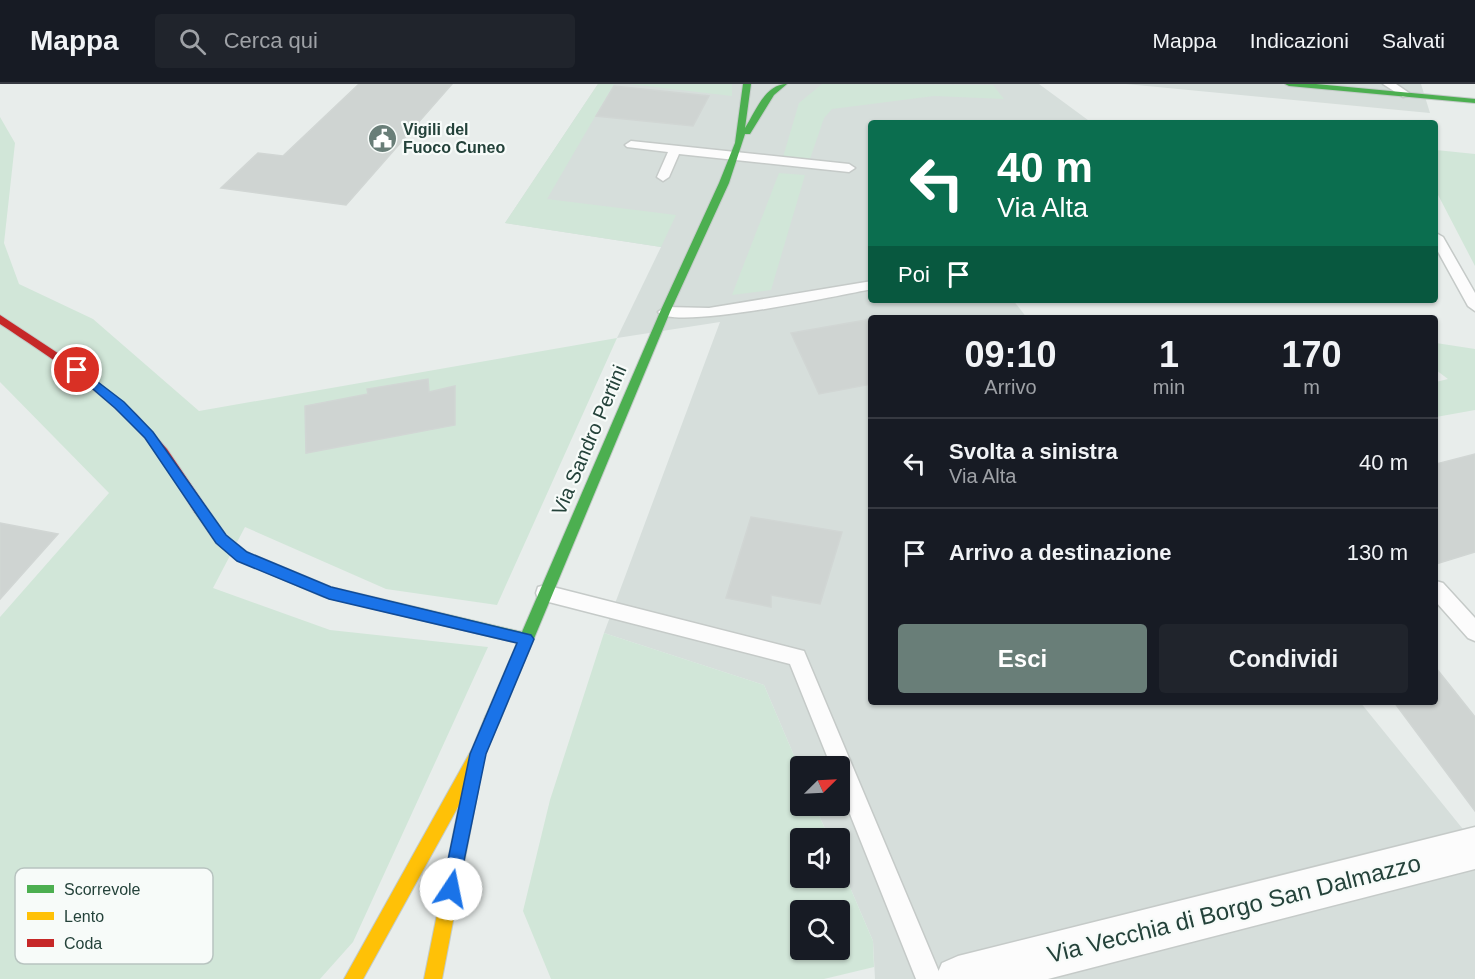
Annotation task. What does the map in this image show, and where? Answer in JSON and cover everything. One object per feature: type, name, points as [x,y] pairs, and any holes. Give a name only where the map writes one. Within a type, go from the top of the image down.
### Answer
[{"type":"street","name":"Via Sandro Pertini","points":[[737,150],[747,84]]},
{"type":"street","name":"Via Sandro Pertini","points":[[353,979],[478,754],[665,312],[737,150],[771,93],[783,84]]},
{"type":"street","points":[[1289,84],[1475,101]]},
{"type":"street","points":[[0,319],[85,375],[120,405],[149,435],[221,539],[242,556],[329,592],[526,639]]},
{"type":"street","name":"Via Sandro Pertini","points":[[433,979],[478,754]]},
{"type":"street","name":"Via Vecchia di Borgo San Dalmazzo","points":[[958,979],[1475,848]]},
{"type":"lane","points":[[1388,84],[1407,95]]},
{"type":"lane","points":[[631,146],[675,150],[737,150],[849,168]]},
{"type":"lane","points":[[663,177],[675,150]]},
{"type":"lane","points":[[1438,241],[1475,306]]},
{"type":"lane","points":[[665,312],[709,313],[868,286]]},
{"type":"lane","points":[[1438,591],[1475,632]]},
{"type":"lane","points":[[545,593],[797,657],[929,979]]},
{"type":"shaded area","points":[[598,84],[1039,84],[1088,120],[868,120],[868,303],[1015,303],[1025,315],[868,315],[868,705],[1362,705],[1475,844],[1475,979],[875,979],[873,941],[850,887],[850,828],[825,828],[819,816],[850,816],[850,756],[794,756],[764,685],[604,633],[720,322],[617,338],[661,247],[505,223]]},
{"type":"shaded area","points":[[1126,84],[1421,84],[1430,113]]},
{"type":"green space","points":[[598,84],[614,84],[547,199],[676,215],[661,247],[505,223]]},
{"type":"green space","points":[[629,84],[732,84],[732,96]]},
{"type":"green space","points":[[822,84],[993,85],[1004,99],[934,96],[832,109],[824,118],[810,159],[783,157],[799,103]]},
{"type":"green space","points":[[0,117],[15,143],[4,243],[19,284],[93,319],[199,411],[617,338],[497,605],[386,589],[245,527],[213,588],[330,630],[488,647],[353,942],[320,979],[0,979],[0,617],[109,493],[0,382]]},
{"type":"green space","points":[[1438,150],[1475,154],[1475,266],[1438,195]]},
{"type":"green space","points":[[779,173],[805,175],[771,290],[732,295]]},
{"type":"green space","points":[[1438,343],[1475,349],[1475,410],[1438,417],[1438,382],[1448,379],[1438,372]]},
{"type":"green space","points":[[604,633],[764,685],[794,756],[790,756],[790,816],[819,816],[825,828],[790,828],[790,888],[850,887],[873,941],[874,967],[824,979],[551,979],[523,911],[550,800]]},
{"type":"building","points":[[359,84],[452,84],[346,205],[221,188],[258,153],[283,156]]},
{"type":"building","points":[[614,86],[709,96],[693,126],[596,116]]},
{"type":"building","points":[[868,320],[868,385],[819,394],[791,333]]},
{"type":"building","points":[[428,379],[429,392],[455,386],[455,425],[306,453],[305,406],[368,394],[367,389]]},
{"type":"building","points":[[1475,454],[1475,552],[1438,563],[1438,463]]},
{"type":"building","points":[[751,517],[842,532],[820,604],[771,595],[771,607],[726,598]]},
{"type":"building","points":[[0,523],[58,534],[0,599]]},
{"type":"building","points":[[1438,671],[1475,717],[1475,811],[1396,705],[1438,705]]},
{"type":"traffic: fast","points":[[492,720],[665,312],[724,183],[739,143],[747,84]]},
{"type":"traffic: fast","points":[[747,132],[771,93],[783,84]]},
{"type":"traffic: fast","points":[[1289,84],[1475,101]]},
{"type":"traffic: fast","points":[[200,509],[221,539],[242,556],[329,593],[526,639]]},
{"type":"traffic: slow","points":[[353,979],[478,754],[492,720]]},
{"type":"traffic: slow","points":[[433,979],[471,785]]},
{"type":"traffic: jam","points":[[0,319],[97,386],[132,417],[162,452],[200,509]]},
{"type":"place","name":"Vigili del Fuoco Cuneo","points":[[382,138]]},
{"type":"route","points":[[77,370],[120,405],[149,435],[221,539],[242,556],[275,572],[329,592],[526,639],[478,754],[451,889]]}]
